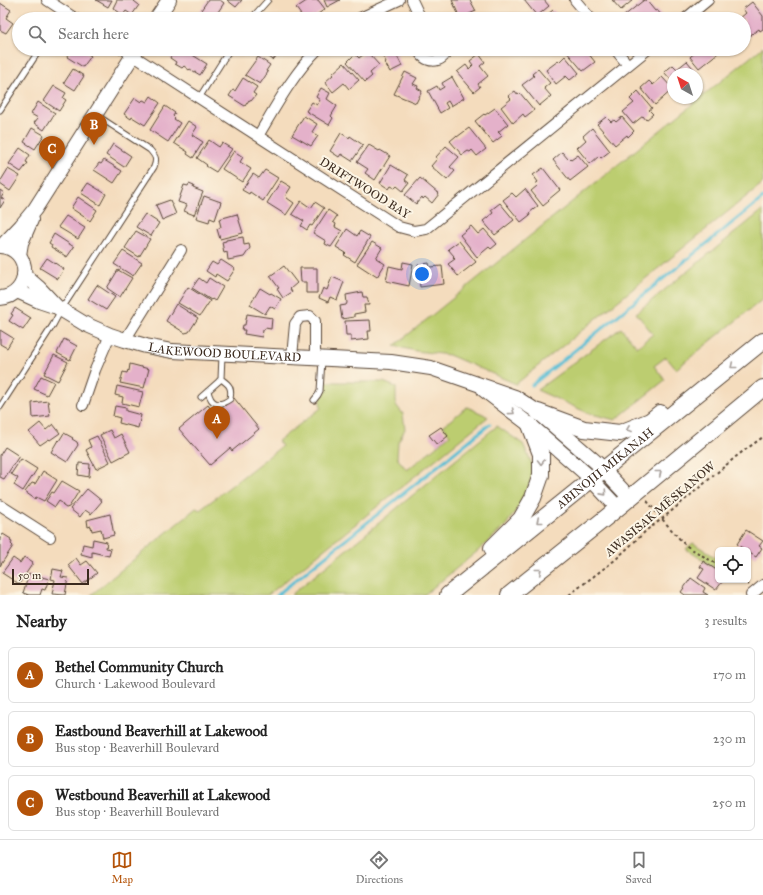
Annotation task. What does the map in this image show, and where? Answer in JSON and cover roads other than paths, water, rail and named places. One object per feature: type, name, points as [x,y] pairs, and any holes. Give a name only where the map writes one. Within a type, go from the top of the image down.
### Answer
[{"type":"main road","name":"ABINOJII MIKANAH","points":[[447,595],[763,341]]},
{"type":"main road","points":[[509,595],[763,388]]},
{"type":"main road","points":[[447,595],[521,519],[533,498],[541,476],[541,454],[534,418],[584,429],[620,433],[650,421],[666,409],[700,392]]},
{"type":"street","points":[[47,0],[59,12]]},
{"type":"street","points":[[161,12],[169,0]]},
{"type":"street","points":[[373,12],[399,0]]},
{"type":"street","points":[[412,0],[418,12]]},
{"type":"street","points":[[575,0],[585,12]]},
{"type":"street","points":[[693,12],[708,0]]},
{"type":"street","points":[[0,298],[9,296],[17,291],[22,284],[25,269],[19,255],[12,250],[1,246],[35,209],[96,114],[128,56]]},
{"type":"street","name":"DRIFTWOOD BAY","points":[[138,56],[199,98],[399,227],[414,232],[426,229],[639,56]]},
{"type":"street","points":[[258,136],[292,81],[311,56]]},
{"type":"street","points":[[421,56],[425,59],[434,61],[444,56]]},
{"type":"street","points":[[621,56],[628,65]]},
{"type":"street","points":[[19,255],[21,243],[35,209]]},
{"type":"street","points":[[125,340],[181,250]]},
{"type":"street","name":"LAKEWOOD BOULEVARD","points":[[24,275],[59,308],[85,324],[110,335],[146,346],[172,351],[406,364],[431,368],[515,397],[534,418],[597,463],[597,475],[623,502]]},
{"type":"street","name":"LAKEWOOD BOULEVARD","points":[[17,291],[59,308]]},
{"type":"street","points":[[292,357],[295,324],[300,317],[310,316],[315,321],[318,359]]},
{"type":"street","points":[[84,405],[95,370],[110,335]]},
{"type":"street","points":[[0,505],[50,537]]},
{"type":"street","points":[[751,595],[763,584]]},
{"type":"lane","points":[[257,12],[268,0]]},
{"type":"lane","points":[[0,110],[35,56]]},
{"type":"lane","points":[[199,98],[226,56]]},
{"type":"lane","points":[[0,407],[53,325],[59,308],[154,167],[156,160],[150,150],[96,114]]},
{"type":"lane","points":[[201,398],[221,379],[222,354]]},
{"type":"lane","points":[[314,400],[320,391],[318,359]]},
{"type":"lane","points":[[208,391],[212,401],[224,403],[230,399],[231,387],[228,383],[221,379]]},
{"type":"waterway","points":[[532,385],[763,198]]},
{"type":"waterway","points":[[277,595],[490,424]]},
{"type":"place","name":"Eastbound Beaverhill at Lakewood","points":[[94,145]]},
{"type":"place","name":"Westbound Beaverhill at Lakewood","points":[[52,169]]},
{"type":"place","name":"Bethel Community Church","points":[[217,439]]}]
